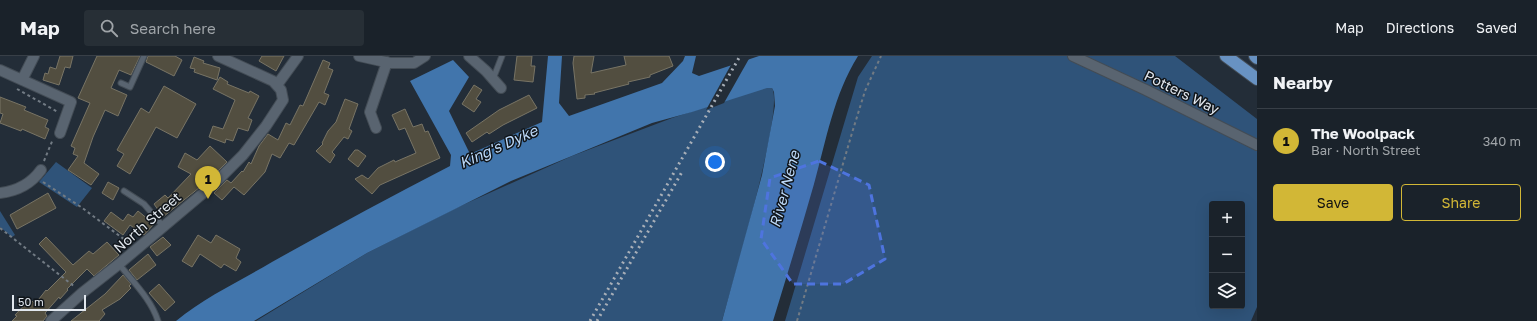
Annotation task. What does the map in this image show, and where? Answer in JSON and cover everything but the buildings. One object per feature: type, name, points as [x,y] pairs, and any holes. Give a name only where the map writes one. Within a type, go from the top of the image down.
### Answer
[{"type":"highway","points":[[1226,56],[1257,79]]},
{"type":"street","points":[[18,83],[34,56]]},
{"type":"street","points":[[218,56],[273,81],[277,85],[298,56]]},
{"type":"street","points":[[359,56],[388,62],[414,63],[425,56]]},
{"type":"street","points":[[469,56],[486,71],[501,88]]},
{"type":"street","name":"Potters Way","points":[[1073,56],[1257,145]]},
{"type":"street","points":[[376,128],[370,112],[388,62]]},
{"type":"street","points":[[0,70],[18,83],[71,102],[57,135]]},
{"type":"street","name":"North Street","points":[[55,319],[82,293],[120,264],[214,184],[243,155],[266,126],[283,100],[281,90],[277,85]]},
{"type":"street","points":[[0,193],[24,187],[39,174]]},
{"type":"lane","points":[[121,83],[130,87],[144,56]]},
{"type":"lane","points":[[493,79],[502,56]]},
{"type":"lane","points":[[124,190],[144,204],[163,226]]},
{"type":"lane","points":[[120,264],[147,298],[158,321]]},
{"type":"path","points":[[797,321],[865,91],[882,56]]},
{"type":"path","points":[[18,83],[20,92],[58,111],[61,116]]},
{"type":"path","points":[[57,135],[48,148],[39,174],[137,248]]},
{"type":"path","points":[[0,228],[82,293]]},
{"type":"highlighted area","points":[[819,161],[869,185],[885,259],[843,284],[793,284],[761,239],[770,178]]},
{"type":"shaded area","points":[[872,56],[1175,56],[1257,119],[1257,307],[1251,321],[785,321],[858,77]]},
{"type":"shaded area","points":[[764,88],[772,88],[774,103],[771,129],[755,200],[722,321],[256,321],[367,253],[456,208],[572,156],[672,118]]},
{"type":"shaded area","points":[[56,162],[92,188],[77,207],[39,182]]},
{"type":"shaded area","points":[[0,211],[15,235],[12,237],[0,227]]},
{"type":"water","points":[[548,56],[562,56],[559,103],[569,116],[662,83],[683,61],[685,56],[696,56],[692,73],[699,76],[759,56],[858,56],[837,102],[773,321],[722,321],[762,175],[775,106],[774,92],[772,88],[767,88],[652,123],[511,181],[367,253],[254,321],[176,321],[199,304],[223,290],[338,225],[450,166],[451,155],[410,81],[453,60],[469,77],[449,111],[470,154],[542,122]]},
{"type":"pier","points":[[750,57],[724,103],[706,110],[732,63]]},
{"type":"railway","points":[[590,321],[740,56]]},
{"type":"railway","points":[[597,321],[682,172]]},
{"type":"place","name":"The Woolpack","points":[[208,199]]},
{"type":"water label","name":"King's Dyke","points":[[498,146]]},
{"type":"water label","name":"River Nene","points":[[784,189]]}]
